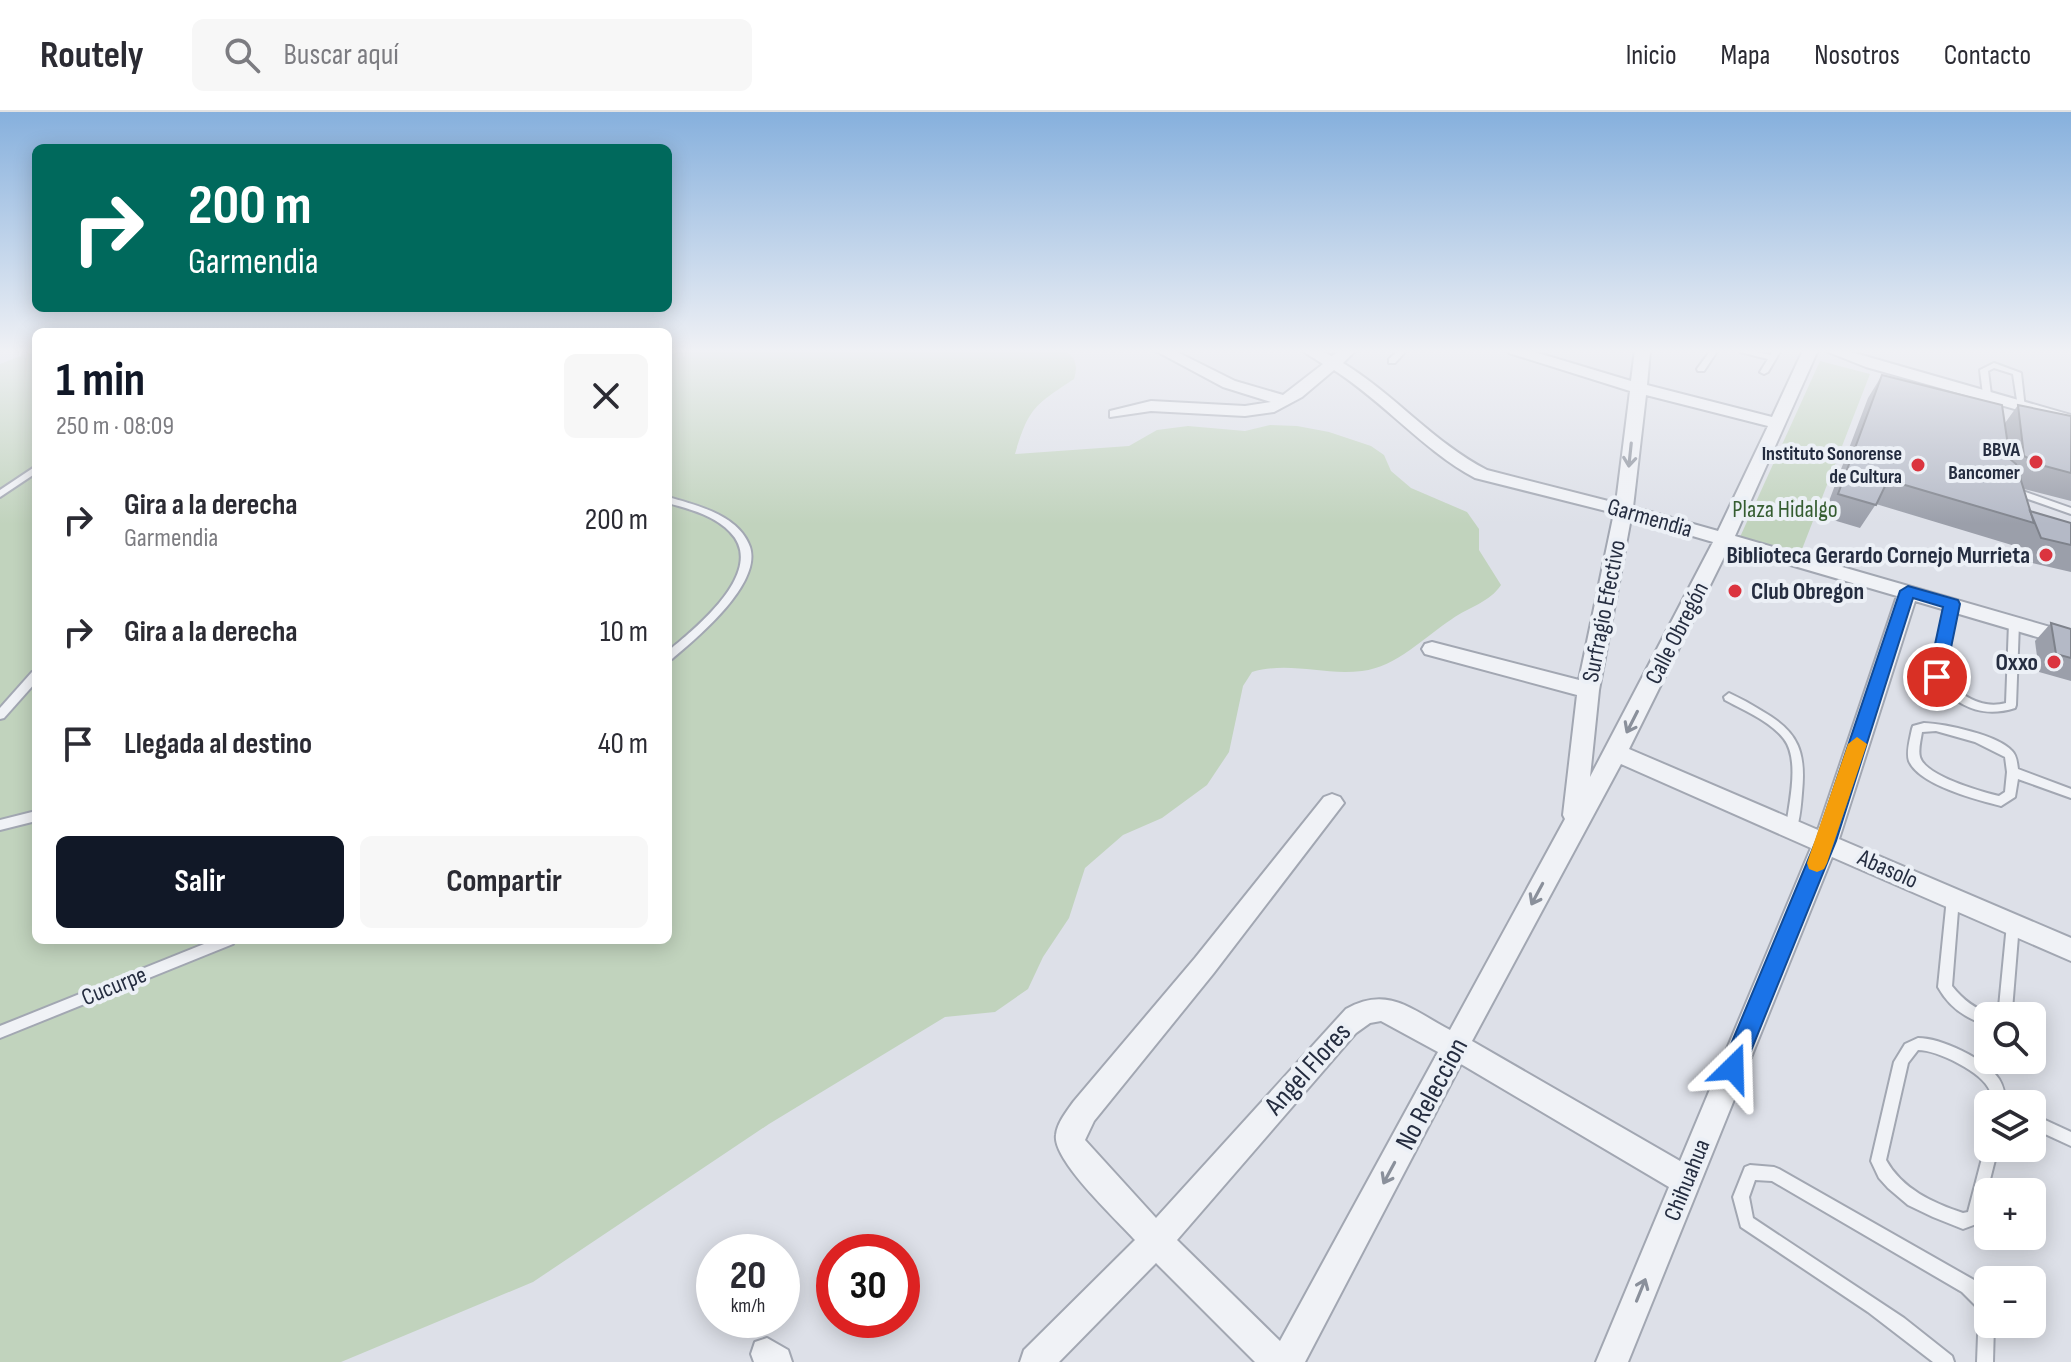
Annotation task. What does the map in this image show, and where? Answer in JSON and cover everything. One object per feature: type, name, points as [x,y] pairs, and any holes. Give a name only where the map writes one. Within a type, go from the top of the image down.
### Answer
[{"type":"street","points":[[1116,414],[1141,408]]},
{"type":"street","points":[[1202,408],[1260,411],[1267,408]]},
{"type":"street","name":"Garmendia","points":[[1393,408],[1470,469],[1624,510],[2071,640]]},
{"type":"street","name":"Surfragio Efectivo","points":[[1574,825],[1588,690],[1624,510],[1636,408]]},
{"type":"street","points":[[1719,408],[1777,423]]},
{"type":"street","name":"Calle Obregón","points":[[1574,825],[1616,753],[1724,539],[1783,408]]},
{"type":"street","points":[[2027,408],[2071,420]]},
{"type":"street","name":"Chihuahua","points":[[1612,1362],[1826,841],[1908,591]]},
{"type":"street","points":[[1432,649],[1588,690]]},
{"type":"street","name":"Abasolo","points":[[1616,753],[1826,841],[2071,950]]},
{"type":"street","points":[[1278,1362],[1156,1241],[1085,1165],[1070,1143],[1070,1133],[1332,803]]},
{"type":"street","name":"No Releccion","points":[[1287,1362],[1574,825]]},
{"type":"street","name":"Angel Flores","points":[[1036,1362],[1156,1241],[1346,1024],[1360,1013],[1384,1009],[1686,1181]]},
{"type":"lane","points":[[0,494],[32,472]]},
{"type":"lane","points":[[2004,485],[2022,495],[2066,510],[2064,524]]},
{"type":"lane","points":[[2022,495],[2025,506]]},
{"type":"lane","points":[[672,502],[724,522],[738,534],[746,548],[745,563],[737,584],[724,604],[707,625],[672,653]]},
{"type":"lane","points":[[1952,604],[1937,677],[1953,696],[1978,706],[2000,710],[2011,705],[2014,623]]},
{"type":"lane","points":[[0,715],[32,679]]},
{"type":"lane","points":[[1729,697],[1787,735],[1795,748],[1792,827]]},
{"type":"lane","points":[[1929,725],[1999,746],[2013,760],[2013,772],[2011,794],[2001,801],[1942,781],[1919,768],[1914,760],[1917,729],[1929,725]]},
{"type":"lane","points":[[2013,772],[2071,794]]},
{"type":"lane","points":[[0,825],[32,817]]},
{"type":"lane","points":[[1953,898],[1945,987],[1957,1003],[1974,1014]]},
{"type":"lane","points":[[2006,1002],[2013,924]]},
{"type":"lane","name":"Cucurpe","points":[[0,1032],[218,944]]},
{"type":"lane","points":[[1988,1162],[1974,1218],[1963,1221],[1899,1190],[1884,1175],[1878,1161],[1901,1062],[1906,1051],[1916,1044],[1928,1044],[1983,1071],[1996,1090]]},
{"type":"lane","points":[[2046,1127],[2071,1139]]},
{"type":"lane","points":[[1946,1362],[1899,1324],[1793,1257],[1746,1222],[1741,1197],[1750,1172],[1774,1174],[1968,1286],[1987,1306],[1985,1362]]},
{"type":"green space","points":[[0,408],[32,408],[32,944],[672,944],[672,408],[1036,408],[1025,426],[1015,454],[1129,446],[1157,430],[1188,426],[1245,431],[1270,425],[1297,426],[1329,432],[1371,446],[1384,455],[1391,471],[1411,488],[1467,512],[1479,529],[1479,550],[1501,585],[1485,600],[1452,619],[1410,650],[1387,664],[1362,671],[1280,668],[1252,672],[1243,686],[1229,752],[1207,785],[1162,818],[1123,835],[1085,868],[1069,918],[1043,957],[1028,989],[995,1012],[945,1017],[769,1124],[533,1282],[341,1362],[0,1362]]},
{"type":"green space","name":"Plaza Hidalgo","points":[[1798,408],[1857,408],[1799,557],[1740,537]]},
{"type":"building","name":"Instituto Sonorense de Cultura","points":[[1870,408],[2002,408],[2010,459],[2016,464],[2034,523],[1888,480],[1876,505],[1838,494]]},
{"type":"building","points":[[2018,408],[2071,416],[2071,473],[2041,465],[2024,456]]},
{"type":"building","points":[[2030,511],[2071,523],[2071,545],[2041,538]]},
{"type":"building","points":[[2051,623],[2071,629],[2071,658],[2056,654]]},
{"type":"slow traffic","points":[[1817,863],[1857,744]]},
{"type":"place","name":"BBVA Bancomer","points":[[2036,462]]},
{"type":"place","name":"Instituto Sonorense de Cultura","points":[[1918,465]]},
{"type":"place","name":"Biblioteca Gerardo Cornejo Murrieta","points":[[2046,555]]},
{"type":"place","name":"Club Obregon","points":[[1735,591]]},
{"type":"place","name":"Oxxo","points":[[2054,662]]},
{"type":"route","points":[[1733,1068],[1826,841],[1908,591],[1952,604],[1937,677]]}]
